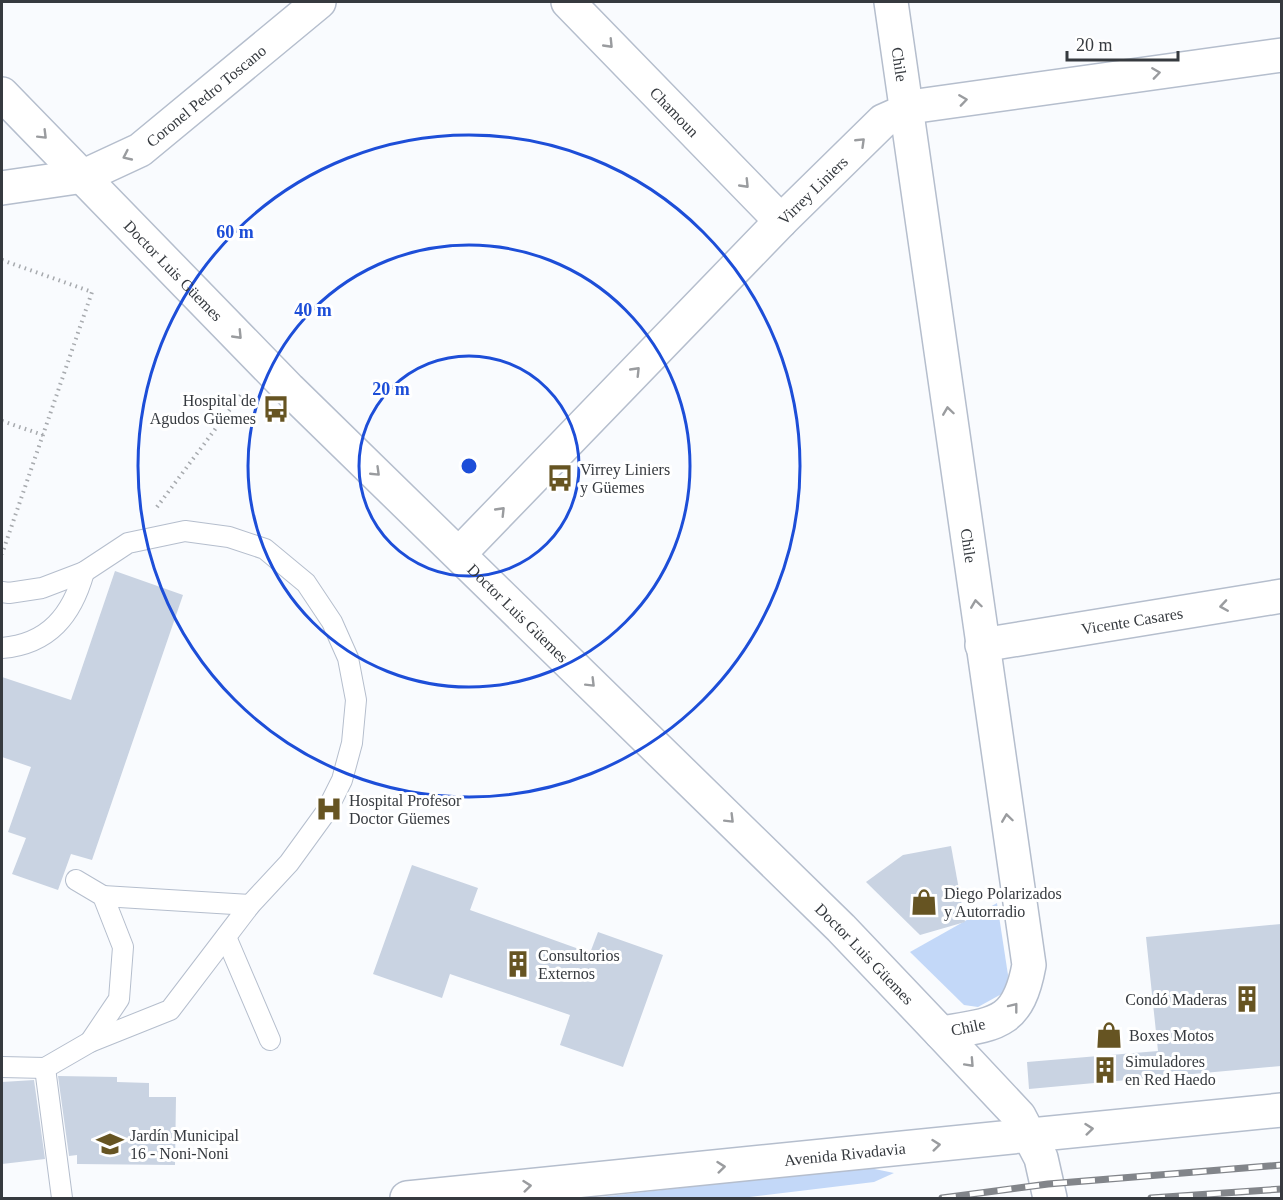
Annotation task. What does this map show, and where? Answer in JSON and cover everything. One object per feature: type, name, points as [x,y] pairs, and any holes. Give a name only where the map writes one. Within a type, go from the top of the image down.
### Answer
[{"type":"street","name":"Coronel Pedro Toscano","points":[[2,188],[84,176],[140,150],[157,139],[319,2]]},
{"type":"street","name":"Chamoun","points":[[568,2],[781,220]]},
{"type":"street","name":"Chile","points":[[891,2],[1029,964],[1024,991],[1012,1012],[987,1026],[942,1033]]},
{"type":"street","name":"Virrey Liniers","points":[[460,553],[781,220],[883,121],[905,109],[1281,55]]},
{"type":"street","name":"Doctor Luis Güemes","points":[[2,94],[290,389],[841,928],[942,1033],[1019,1116],[1031,1135],[1041,1158],[1050,1198]]},
{"type":"street","name":"Vicente Casares","points":[[982,645],[1281,596]]},
{"type":"street","name":"Avenida Rivadavia","points":[[407,1198],[1281,1110]]},
{"type":"lane","points":[[2,592],[42,588],[84,572],[128,543],[185,531],[229,537],[265,549],[306,583],[328,613],[348,658],[356,700],[352,743],[342,780],[326,812],[290,863],[250,905],[170,1010],[90,1042],[45,1068],[2,1067]]},
{"type":"lane","points":[[2,648],[14,647],[43,636],[52,628],[68,613],[84,572]]},
{"type":"lane","points":[[76,880],[103,896],[250,905]]},
{"type":"lane","points":[[90,1042],[119,999],[123,947],[103,896]]},
{"type":"lane","points":[[226,937],[270,1040]]},
{"type":"lane","points":[[45,1068],[62,1198]]},
{"type":"path","points":[[2,260],[92,292],[2,554]]},
{"type":"path","points":[[128,543],[245,389]]},
{"type":"path","points":[[2,421],[43,435]]},
{"type":"shaded area","points":[[997,903],[1008,975],[1007,991],[978,1007],[964,1005],[910,952]]},
{"type":"shaded area","points":[[865,1167],[894,1173],[874,1182],[741,1198],[591,1198]]},
{"type":"building","points":[[115,571],[183,595],[92,860],[71,854],[58,890],[12,874],[26,838],[8,832],[31,767],[2,757],[2,677],[71,700]]},
{"type":"building","name":"Diego Polarizados y Autorradio","points":[[951,846],[965,922],[920,935],[866,882],[903,855]]},
{"type":"building","name":"Consultorios Externos","points":[[412,865],[478,888],[470,910],[590,953],[598,932],[663,955],[623,1067],[560,1045],[570,1015],[450,974],[442,998],[373,974]]},
{"type":"building","points":[[1281,924],[1281,1066],[1029,1089],[1027,1062],[1158,1051],[1146,937]]},
{"type":"building","points":[[58,1076],[117,1077],[117,1082],[149,1083],[149,1097],[176,1097],[175,1165],[77,1164],[77,1155],[69,1156]]},
{"type":"building","points":[[34,1080],[45,1159],[2,1164],[2,1082]]},
{"type":"railway","points":[[942,1198],[1048,1184],[1282,1165]]},
{"type":"railway","points":[[1151,1198],[1282,1189]]},
{"type":"place","name":"Hospital de Agudos Güemes","points":[[276,409]]},
{"type":"place","name":"Virrey Liniers y Güemes","points":[[560,478]]},
{"type":"place","name":"Hospital Profesor Doctor Güemes","points":[[329,809]]},
{"type":"place","name":"Diego Polarizados y Autorradio","points":[[924,902]]},
{"type":"place","name":"Consultorios Externos","points":[[518,964]]},
{"type":"place","name":"Condó Maderas","points":[[1247,999]]},
{"type":"place","name":"Boxes Motos","points":[[1109,1035]]},
{"type":"place","name":"Simuladores en Red Haedo","points":[[1105,1070]]},
{"type":"place","name":"Jardín Municipal 16 - Noni-Noni","points":[[110,1144]]}]
